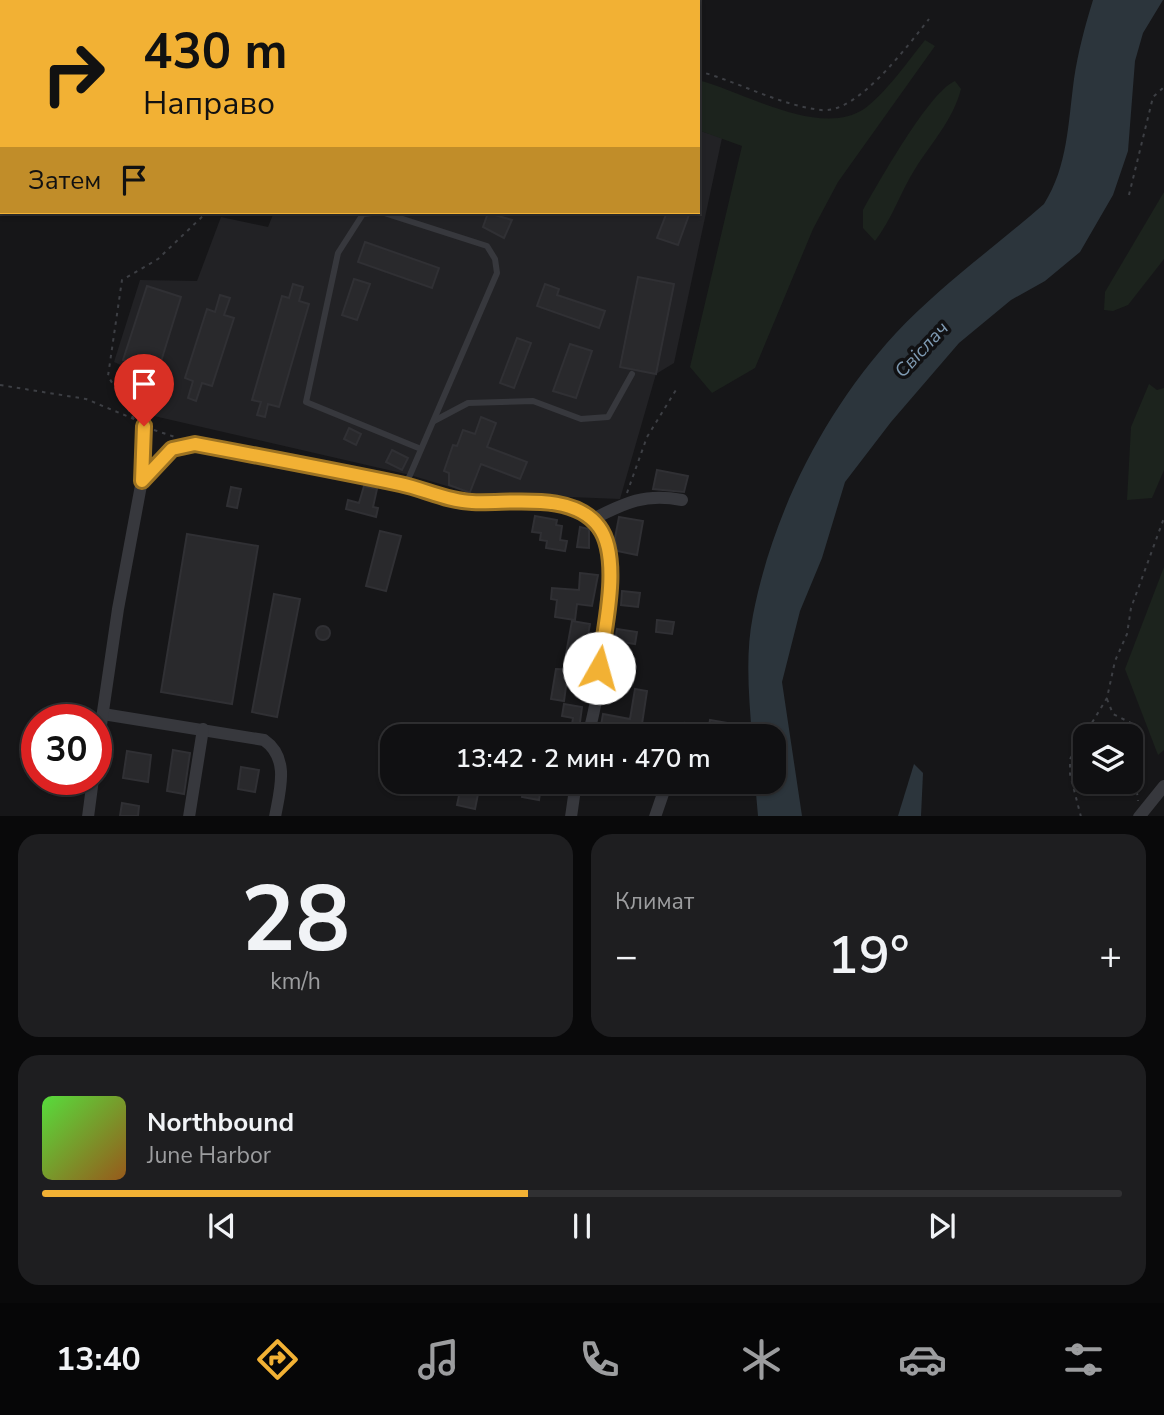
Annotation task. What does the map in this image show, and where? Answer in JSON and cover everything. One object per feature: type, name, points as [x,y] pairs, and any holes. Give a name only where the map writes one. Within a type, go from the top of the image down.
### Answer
[{"type":"street","points":[[105,704],[142,481],[144,426]]},
{"type":"street","points":[[142,481],[172,449],[195,444],[405,485],[454,500],[565,506],[593,519],[606,538],[610,564],[595,704],[590,724]]},
{"type":"street","points":[[593,519],[623,504],[655,495],[682,500]]},
{"type":"street","points":[[112,715],[264,740],[273,746],[282,774],[275,816]]},
{"type":"street","points":[[190,816],[203,729]]},
{"type":"street","points":[[1141,815],[1164,786]]},
{"type":"street","points":[[571,816],[574,794]]},
{"type":"street","points":[[654,816],[663,794]]},
{"type":"street","points":[[88,816],[91,795]]},
{"type":"lane","points":[[363,214],[338,253],[306,402],[421,449]]},
{"type":"lane","points":[[387,214],[487,246],[495,259],[497,273],[405,485]]},
{"type":"lane","points":[[434,421],[468,404],[533,401],[581,419],[608,417],[632,374]]},
{"type":"path","points":[[700,72],[735,81],[776,99],[824,111],[862,94],[929,19]]},
{"type":"path","points":[[1129,195],[1153,97],[1164,87]]},
{"type":"path","points":[[0,385],[86,399],[134,419],[108,376],[122,280],[158,259],[205,214]]},
{"type":"path","points":[[623,504],[647,437],[676,390]]},
{"type":"path","points":[[144,426],[195,444]]},
{"type":"path","points":[[1081,816],[1070,774],[1070,759],[1107,698],[1131,608],[1164,518]]},
{"type":"path","points":[[1107,698],[1114,714],[1137,726],[1142,736],[1135,782],[1141,815]]},
{"type":"shaded area","points":[[925,40],[935,46],[838,182],[813,229],[755,368],[712,393],[690,367],[742,146],[700,131],[700,81],[782,110],[826,118],[846,117],[864,109],[896,76]]},
{"type":"shaded area","points":[[955,81],[961,89],[953,111],[915,169],[875,241],[863,228],[863,210],[919,119],[944,89]]},
{"type":"shaded area","points":[[700,131],[722,138],[674,363],[656,374],[620,499],[470,493],[410,475],[154,416],[155,380],[114,362],[140,280],[197,281],[221,217],[268,227],[273,214],[700,214]]},
{"type":"shaded area","points":[[1164,192],[1164,259],[1128,305],[1113,311],[1104,310],[1105,292]]},
{"type":"shaded area","points":[[1149,384],[1157,390],[1164,388],[1164,470],[1152,498],[1127,500],[1131,427]]},
{"type":"shaded area","points":[[1164,567],[1164,750],[1158,755],[1125,669]]},
{"type":"water","name":"Свіслач","points":[[1093,0],[1163,0],[1143,33],[1135,61],[1128,151],[1113,195],[1080,252],[1045,281],[1011,300],[959,343],[891,422],[845,482],[822,558],[800,611],[782,682],[802,816],[758,816],[756,794],[786,794],[786,724],[751,724],[748,676],[753,615],[762,576],[788,501],[825,429],[870,363],[913,315],[1044,204],[1058,175],[1062,159],[1074,79]]},
{"type":"water","points":[[914,764],[923,773],[921,816],[898,816]]},
{"type":"building","points":[[488,214],[512,220],[504,238],[483,227]]},
{"type":"building","points":[[666,214],[689,214],[678,245],[657,238]]},
{"type":"building","points":[[365,242],[439,268],[432,288],[358,262]]},
{"type":"building","points":[[638,277],[674,284],[656,374],[620,367]]},
{"type":"building","points":[[354,279],[370,284],[357,320],[342,315]]},
{"type":"building","points":[[293,284],[303,287],[299,301],[309,304],[279,407],[268,404],[265,417],[257,415],[261,402],[252,400],[282,296],[289,298]]},
{"type":"building","points":[[545,284],[559,289],[557,295],[605,311],[599,328],[537,306]]},
{"type":"building","points":[[147,286],[181,297],[158,371],[123,360]]},
{"type":"building","points":[[220,295],[230,298],[224,315],[234,318],[212,386],[202,383],[196,401],[188,398],[193,381],[185,378],[207,309],[215,312]]},
{"type":"building","points":[[517,338],[531,343],[514,388],[500,383]]},
{"type":"building","points":[[570,344],[592,351],[576,398],[553,391]]},
{"type":"building","points":[[481,417],[496,423],[487,447],[527,462],[520,479],[481,464],[468,492],[449,485],[449,473],[444,471],[453,445],[457,446],[463,430],[475,434]]},
{"type":"building","points":[[349,428],[361,434],[356,445],[344,439]]},
{"type":"building","points":[[392,450],[408,458],[402,470],[386,462]]},
{"type":"building","points":[[657,470],[688,476],[684,492],[653,489]]},
{"type":"building","points":[[364,486],[377,489],[373,507],[378,508],[376,517],[346,509],[348,500],[359,503]]},
{"type":"building","points":[[231,487],[241,489],[237,508],[227,506]]},
{"type":"building","points":[[535,516],[557,520],[556,525],[562,526],[560,540],[567,541],[565,551],[546,548],[547,541],[540,540],[541,533],[532,532]]},
{"type":"building","points":[[619,517],[643,521],[637,555],[617,551],[615,538]]},
{"type":"building","points":[[580,527],[589,529],[589,548],[577,547]]},
{"type":"building","points":[[380,531],[401,536],[386,591],[366,586]]},
{"type":"building","points":[[187,534],[258,546],[232,704],[161,692]]},
{"type":"building","points":[[580,573],[598,575],[592,606],[577,604],[575,620],[555,617],[557,600],[551,599],[552,588],[579,590]]},
{"type":"building","points":[[622,591],[640,593],[638,607],[621,605]]},
{"type":"building","points":[[274,594],[300,599],[277,717],[252,712]]},
{"type":"building","points":[[657,620],[674,622],[672,634],[656,632]]},
{"type":"building","points":[[572,621],[590,624],[584,657],[566,654]]},
{"type":"building","points":[[323,626],[328,628],[328,638],[323,640],[318,638],[316,633],[318,628]]},
{"type":"building","points":[[617,629],[637,632],[635,644],[615,641]]},
{"type":"building","points":[[556,669],[577,670],[576,680],[567,679],[564,701],[551,699]]},
{"type":"building","points":[[611,674],[628,675],[626,689],[609,686]]},
{"type":"building","points":[[635,689],[647,691],[642,724],[601,724],[603,714],[630,719]]},
{"type":"building","points":[[564,704],[582,707],[580,724],[572,724],[573,718],[562,716]]},
{"type":"building","points":[[710,720],[728,723],[728,724],[709,724]]},
{"type":"building","points":[[173,750],[190,753],[184,794],[167,791]]},
{"type":"building","points":[[127,751],[151,755],[148,782],[123,778]]},
{"type":"building","points":[[241,767],[259,770],[255,792],[238,789]]},
{"type":"building","points":[[459,794],[478,794],[475,809],[457,805]]},
{"type":"building","points":[[522,794],[540,794],[539,800],[522,797]]},
{"type":"building","points":[[122,803],[139,806],[138,816],[120,816]]},
{"type":"route","points":[[144,426],[142,481],[172,449],[195,444],[405,485],[454,500],[548,504],[578,510],[593,519],[606,538],[609,550],[608,597],[599,668]]}]
